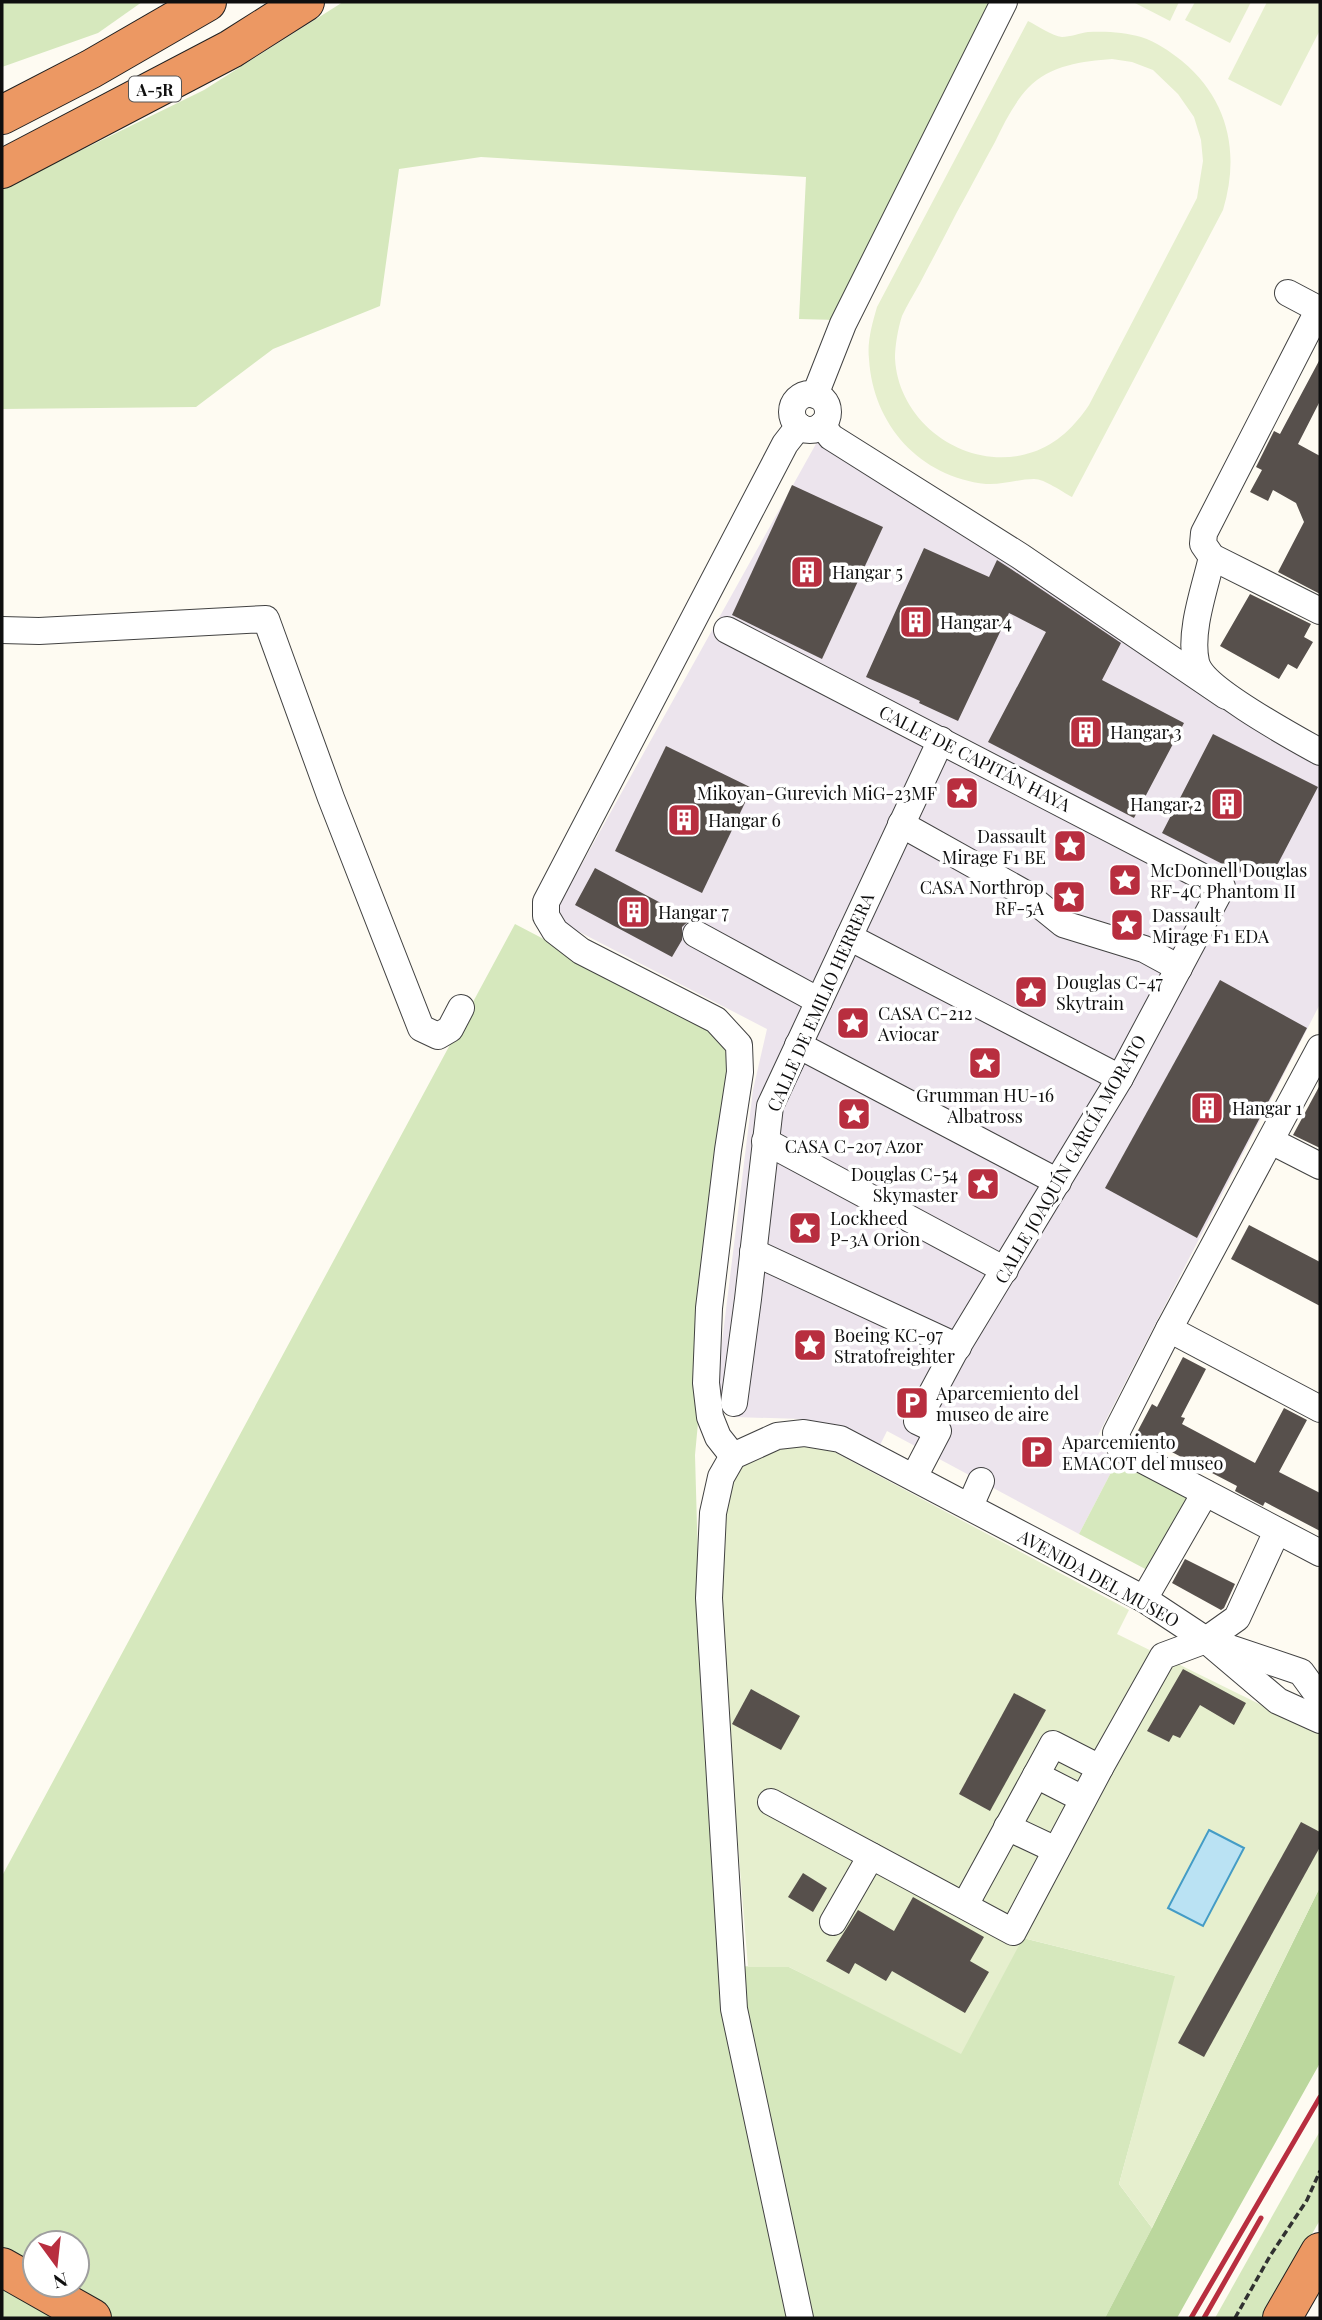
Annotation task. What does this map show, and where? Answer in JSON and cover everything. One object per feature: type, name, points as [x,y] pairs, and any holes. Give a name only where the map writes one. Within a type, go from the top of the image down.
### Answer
[{"type":"highway","name":"A-5R","points":[[2,114],[91,69],[207,2]]},
{"type":"highway","name":"A-5R","points":[[2,169],[231,49],[305,2]]},
{"type":"highway","points":[[2,105],[91,69]]},
{"type":"highway","points":[[1282,2318],[1320,2252]]},
{"type":"highway","points":[[2,2267],[92,2318]]},
{"type":"street","points":[[1004,2],[843,324],[815,395],[799,397],[792,406],[792,417],[831,437],[1020,556],[1226,696],[1319,750]]},
{"type":"street","points":[[1288,293],[1319,310],[1203,533],[1203,544],[1212,556],[1320,611]]},
{"type":"street","points":[[800,2318],[734,2009],[709,1598],[713,1513],[721,1477],[733,1456],[718,1437],[710,1417],[706,1383],[709,1308],[727,1150],[740,1072],[739,1045],[716,1020],[581,951],[555,931],[546,916],[546,902],[785,444],[810,426]]},
{"type":"street","points":[[1212,556],[1194,635],[1196,665],[1226,696]]},
{"type":"street","points":[[2,630],[38,631],[266,619],[331,798],[421,1028],[438,1036],[450,1029],[461,1008]]},
{"type":"street","name":"CALLE DE CAPITÁN HAYA","points":[[727,630],[1222,887]]},
{"type":"street","name":"CALLE DE EMILIO HERRERA","points":[[734,1404],[770,1106],[941,740]]},
{"type":"street","points":[[901,824],[1026,894],[1063,924],[1144,949],[1179,968]]},
{"type":"street","name":"CALLE JOAQUÍN GARCÍA MORATO","points":[[914,1477],[938,1431],[917,1421],[1119,1078],[1222,887]]},
{"type":"street","points":[[696,934],[819,1001]]},
{"type":"street","points":[[849,936],[1119,1078]]},
{"type":"street","points":[[798,1045],[1058,1182]]},
{"type":"street","points":[[1320,1048],[1116,1433],[1120,1448],[1320,1553]]},
{"type":"street","points":[[765,1141],[1005,1270]]},
{"type":"street","points":[[1271,1141],[1320,1166]]},
{"type":"street","points":[[753,1252],[956,1351]]},
{"type":"street","points":[[1169,1329],[1320,1409]]},
{"type":"street","name":"AVENIDA DEL MUSEO","points":[[733,1456],[777,1436],[804,1433],[840,1439],[1144,1599],[1206,1640],[1301,1672],[1320,1698]]},
{"type":"street","points":[[970,1506],[981,1481]]},
{"type":"street","points":[[1144,1599],[1205,1493]]},
{"type":"street","points":[[771,1802],[1013,1932],[1163,1656],[1206,1640],[1237,1618],[1277,1531]]},
{"type":"street","points":[[1206,1640],[1278,1700],[1320,1720]]},
{"type":"street","points":[[965,1905],[1053,1744],[1100,1768]]},
{"type":"street","points":[[1037,1775],[1083,1800]]},
{"type":"street","points":[[1007,1827],[1056,1850]]},
{"type":"street","points":[[833,1922],[871,1856]]},
{"type":"path","points":[[1235,2318],[1270,2256],[1307,2200],[1320,2171]]},
{"type":"shaded area","points":[[817,442],[1003,553],[1320,764],[1320,1004],[1093,1445],[1118,1459],[1079,1534],[887,1431],[879,1447],[853,1433],[802,1419],[733,1417],[723,1410],[715,1399],[753,1090],[767,1029],[564,924],[559,915],[559,905]]},
{"type":"green space","points":[[2,2],[142,2],[98,33],[2,67]]},
{"type":"green space","points":[[343,2],[993,2],[837,320],[799,319],[806,177],[481,157],[399,169],[380,306],[273,349],[196,407],[2,409],[2,189],[204,90]]},
{"type":"green space","points":[[1133,2],[1179,2],[1170,21]]},
{"type":"green space","points":[[1195,2],[1251,2],[1230,43],[1185,20]]},
{"type":"green space","points":[[1267,2],[1320,2],[1320,30],[1281,106],[1228,79]]},
{"type":"green space","points":[[1028,21],[1062,37],[1088,32],[1115,32],[1147,39],[1182,61],[1211,93],[1220,111],[1230,149],[1228,189],[1223,210],[1072,497],[1038,480],[986,484],[962,479],[940,471],[904,444],[890,426],[872,383],[869,346],[877,307]],"holes":[[[1112,59],[1132,62],[1153,70],[1178,94],[1194,117],[1201,140],[1203,161],[1197,198],[1089,405],[1078,420],[1058,439],[1033,452],[1009,457],[985,456],[962,450],[923,423],[909,404],[899,382],[895,358],[902,316],[1006,121],[1028,88],[1046,74],[1067,66]]]},
{"type":"green space","points":[[515,924],[708,1025],[725,1049],[730,1079],[695,1455],[699,1596],[725,1966],[789,1967],[836,1990],[1023,1938],[1176,1976],[1119,2184],[1152,2228],[1105,2318],[2,2318],[2,1876]]},
{"type":"green space","points":[[828,1443],[836,1453],[1129,1610],[1117,1634],[1320,1734],[1320,1887],[1152,2228],[1119,2184],[1175,1976],[1023,1938],[961,2054],[789,1967],[748,1967],[723,1662],[721,1574],[725,1504],[739,1466],[782,1445]]},
{"type":"green space","points":[[1118,1459],[1192,1496],[1151,1572],[1079,1534]]},
{"type":"green space","points":[[1320,1887],[1320,2063],[1177,2318],[1105,2318],[1152,2228]]},
{"type":"green space","points":[[1320,2131],[1320,2220],[1264,2318],[1215,2318]]},
{"type":"water","points":[[1209,1830],[1244,1848],[1203,1926],[1168,1908]]},
{"type":"building","points":[[1320,359],[1320,401],[1298,444],[1320,456],[1320,594],[1278,572],[1304,522],[1296,503],[1273,490],[1268,501],[1250,492],[1262,470],[1256,467],[1274,431],[1280,434]]},
{"type":"building","name":"Hangar 5","points":[[792,485],[883,527],[822,659],[732,615]]},
{"type":"building","points":[[924,548],[989,577],[997,560],[1121,643],[1102,680],[1184,723],[1134,818],[988,742],[1046,632],[1009,613],[958,721],[866,677]]},
{"type":"building","points":[[1250,594],[1311,624],[1304,637],[1313,642],[1297,669],[1288,664],[1279,679],[1220,646]]},
{"type":"building","name":"Hangar 2","points":[[1213,734],[1318,787],[1271,877],[1245,863],[1240,873],[1162,833]]},
{"type":"building","name":"Hangar 6","points":[[666,746],[752,788],[702,893],[615,851]]},
{"type":"building","name":"Hangar 7","points":[[595,868],[691,919],[682,927],[682,940],[672,957],[575,905]]},
{"type":"building","name":"Hangar 1","points":[[1220,980],[1307,1028],[1197,1238],[1105,1188]]},
{"type":"building","points":[[1320,1085],[1320,1148],[1293,1135]]},
{"type":"building","points":[[1249,1225],[1320,1262],[1320,1306],[1231,1259]]},
{"type":"building","points":[[1183,1357],[1206,1369],[1181,1417],[1185,1418],[1182,1424],[1255,1463],[1284,1408],[1307,1420],[1279,1472],[1320,1493],[1320,1531],[1265,1502],[1263,1506],[1235,1491],[1237,1486],[1166,1449],[1164,1453],[1134,1438],[1152,1404],[1157,1407]]},
{"type":"building","points":[[1185,1559],[1235,1584],[1224,1608],[1221,1610],[1172,1583]]},
{"type":"building","points":[[1183,1669],[1246,1703],[1234,1725],[1200,1705],[1180,1738],[1173,1735],[1169,1742],[1147,1731]]},
{"type":"building","points":[[751,1689],[800,1716],[781,1750],[732,1724]]},
{"type":"building","points":[[1014,1693],[1046,1710],[990,1811],[959,1794]]},
{"type":"building","points":[[1301,1822],[1320,1832],[1320,1847],[1204,2057],[1178,2043]]},
{"type":"building","points":[[803,1873],[827,1888],[813,1912],[788,1897]]},
{"type":"building","points":[[913,1897],[984,1937],[970,1961],[989,1972],[965,2013],[892,1971],[886,1981],[855,1963],[849,1974],[826,1961],[858,1910],[894,1931]]},
{"type":"railway","points":[[1191,2318],[1320,2097]]},
{"type":"railway","points":[[1204,2318],[1261,2218]]},
{"type":"place","name":"Hangar 5","points":[[807,572]]},
{"type":"place","name":"Hangar 4","points":[[916,622]]},
{"type":"place","name":"Hangar 3","points":[[1086,732]]},
{"type":"place","name":"Mikoyan-Gurevich MiG-23MF","points":[[962,793]]},
{"type":"place","name":"Hangar 2","points":[[1227,804]]},
{"type":"place","name":"Hangar 6","points":[[684,820]]},
{"type":"place","name":"Dassault Mirage F1 BE","points":[[1070,846]]},
{"type":"place","name":"McDonnell Douglas RF-4C Phantom II","points":[[1125,880]]},
{"type":"place","name":"CASA Northrop RF-5A","points":[[1069,897]]},
{"type":"place","name":"Hangar 7","points":[[634,912]]},
{"type":"place","name":"Dassault Mirage F1 EDA","points":[[1127,925]]},
{"type":"place","name":"Douglas C-47 Skytrain","points":[[1031,992]]},
{"type":"place","name":"CASA C-212 Aviocar","points":[[853,1023]]},
{"type":"place","name":"Grumman HU-16 Albatross","points":[[985,1063]]},
{"type":"place","name":"Hangar 1","points":[[1207,1108]]},
{"type":"place","name":"CASA C-207 Azor","points":[[854,1114]]},
{"type":"place","name":"Douglas C-54 Skymaster","points":[[983,1184]]},
{"type":"place","name":"Lockheed P-3A Orion","points":[[805,1228]]},
{"type":"place","name":"Boeing KC-97 Stratofreighter","points":[[810,1345]]},
{"type":"place","name":"Aparcemiento del museo de aire","points":[[912,1403]]},
{"type":"place","name":"Aparcemiento EMACOT del museo","points":[[1037,1452]]}]
